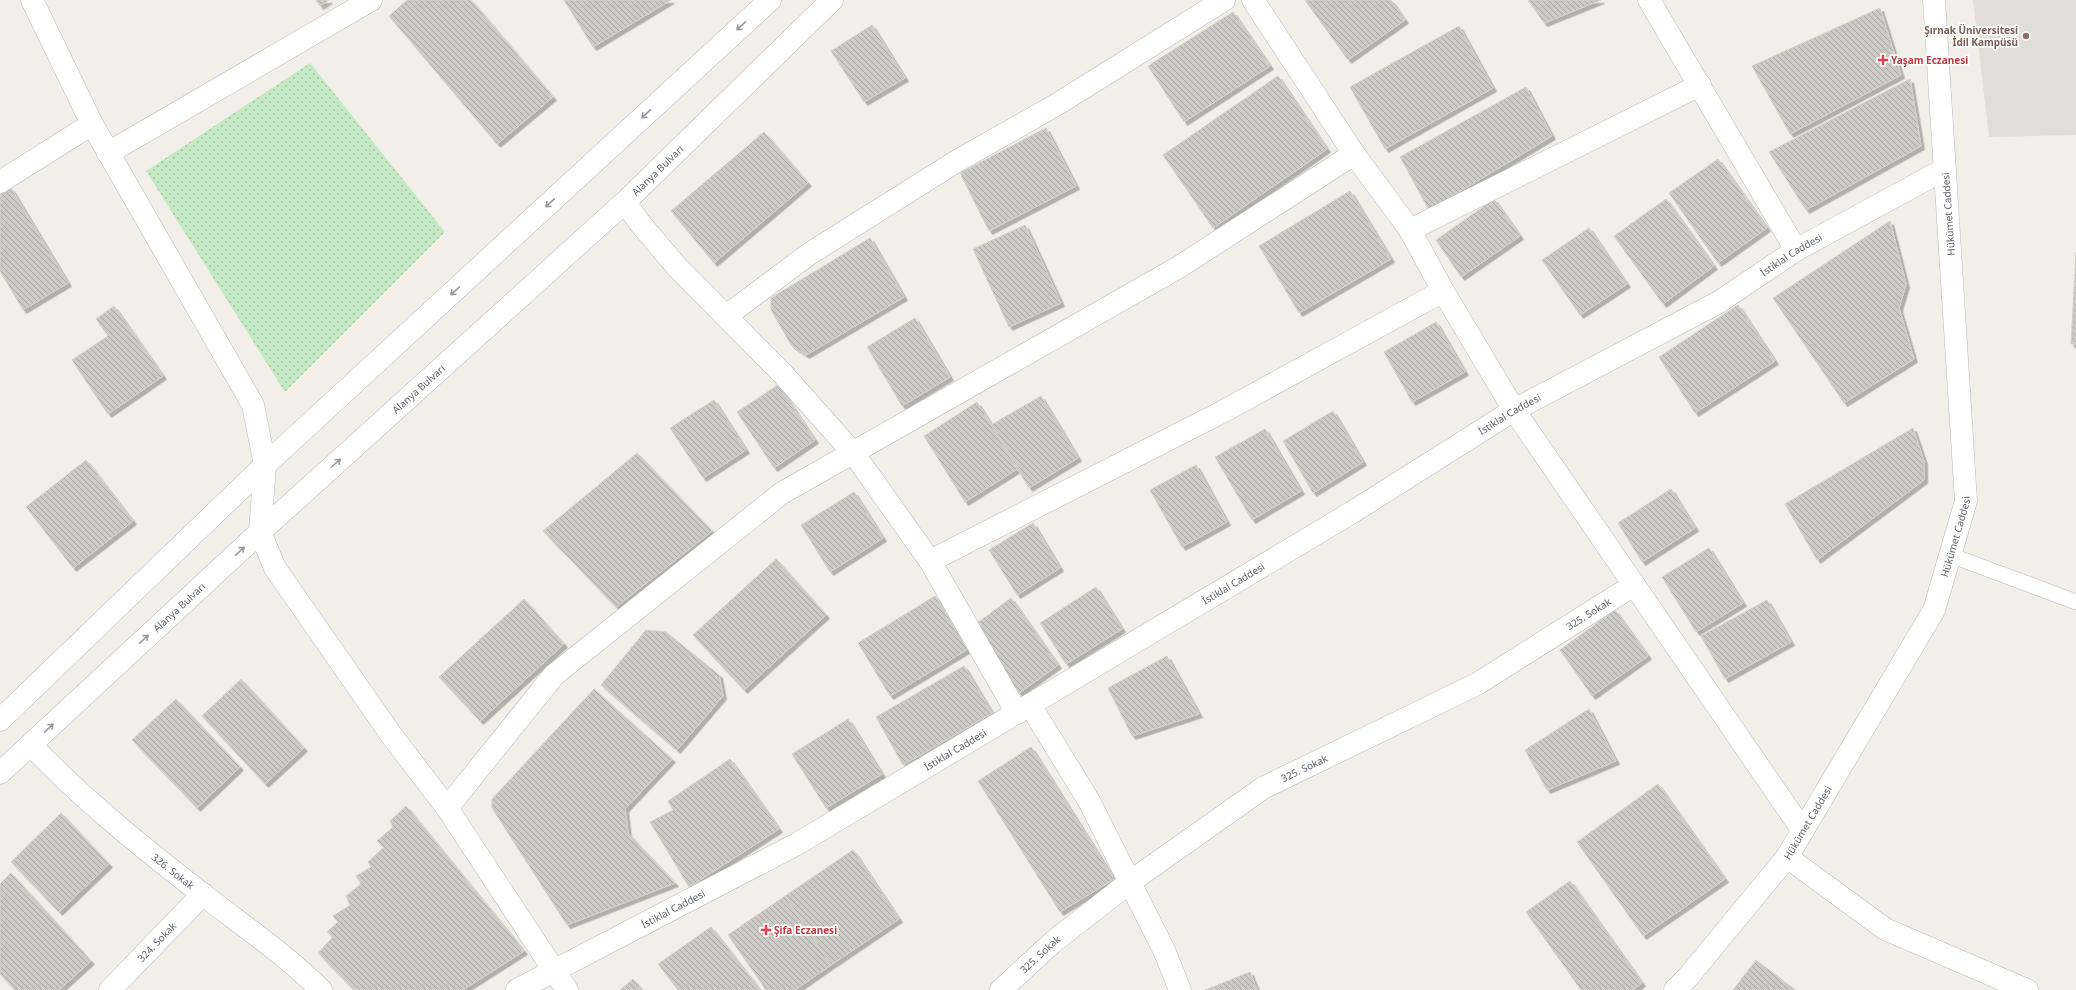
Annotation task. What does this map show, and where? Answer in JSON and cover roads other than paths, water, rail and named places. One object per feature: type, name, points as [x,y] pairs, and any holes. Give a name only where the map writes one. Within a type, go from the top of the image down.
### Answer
[{"type":"street","points":[[32,0],[92,124],[253,406],[265,465],[260,532],[275,568],[392,736],[447,808],[567,990]]},
{"type":"street","points":[[108,153],[371,0]]},
{"type":"street","points":[[0,720],[265,465],[770,0]]},
{"type":"street","name":"Alanya Bulvarı","points":[[0,773],[260,532],[625,202],[832,0]]},
{"type":"street","points":[[726,316],[808,254],[956,161],[1056,105],[1224,0]]},
{"type":"street","points":[[1253,0],[1354,154],[1410,230],[1443,291],[1514,410],[1803,831]]},
{"type":"street","points":[[1649,0],[1796,250]]},
{"type":"street","name":"Hükümet Caddesi","points":[[1675,990],[1688,977],[1787,857],[1803,831],[1934,610],[1966,500],[1934,0]]},
{"type":"street","points":[[1410,230],[1700,85]]},
{"type":"street","points":[[0,182],[92,124]]},
{"type":"street","points":[[447,808],[554,675],[782,494],[1180,267],[1354,154]]},
{"type":"street","name":"İstiklal Caddesi","points":[[517,990],[555,972],[797,844],[1351,513],[1514,410],[1719,302],[1796,250],[1945,170]]},
{"type":"street","points":[[625,202],[639,222],[677,266],[782,373],[854,454],[930,561],[1023,709],[1089,801],[1164,950],[1180,990]]},
{"type":"street","points":[[930,561],[1224,411],[1443,291]]},
{"type":"street","name":"325. Sokak","points":[[1001,990],[1053,942],[1130,882],[1263,788],[1477,684],[1634,585]]},
{"type":"street","name":"326. Sokak","points":[[30,745],[54,770],[117,825],[255,934],[322,990]]},
{"type":"street","points":[[1787,857],[1885,929],[2027,990]]},
{"type":"street","name":"324. Sokak","points":[[110,990],[203,894]]},
{"type":"lane","points":[[1950,555],[2076,602]]},
{"type":"place","name":"Şırnak Üniversitesi İdil Kampüsü","points":[[2026,36]]},
{"type":"place","name":"Yaşam Eczanesi","points":[[1883,60]]},
{"type":"place","name":"Şifa Eczanesi","points":[[766,930]]}]
